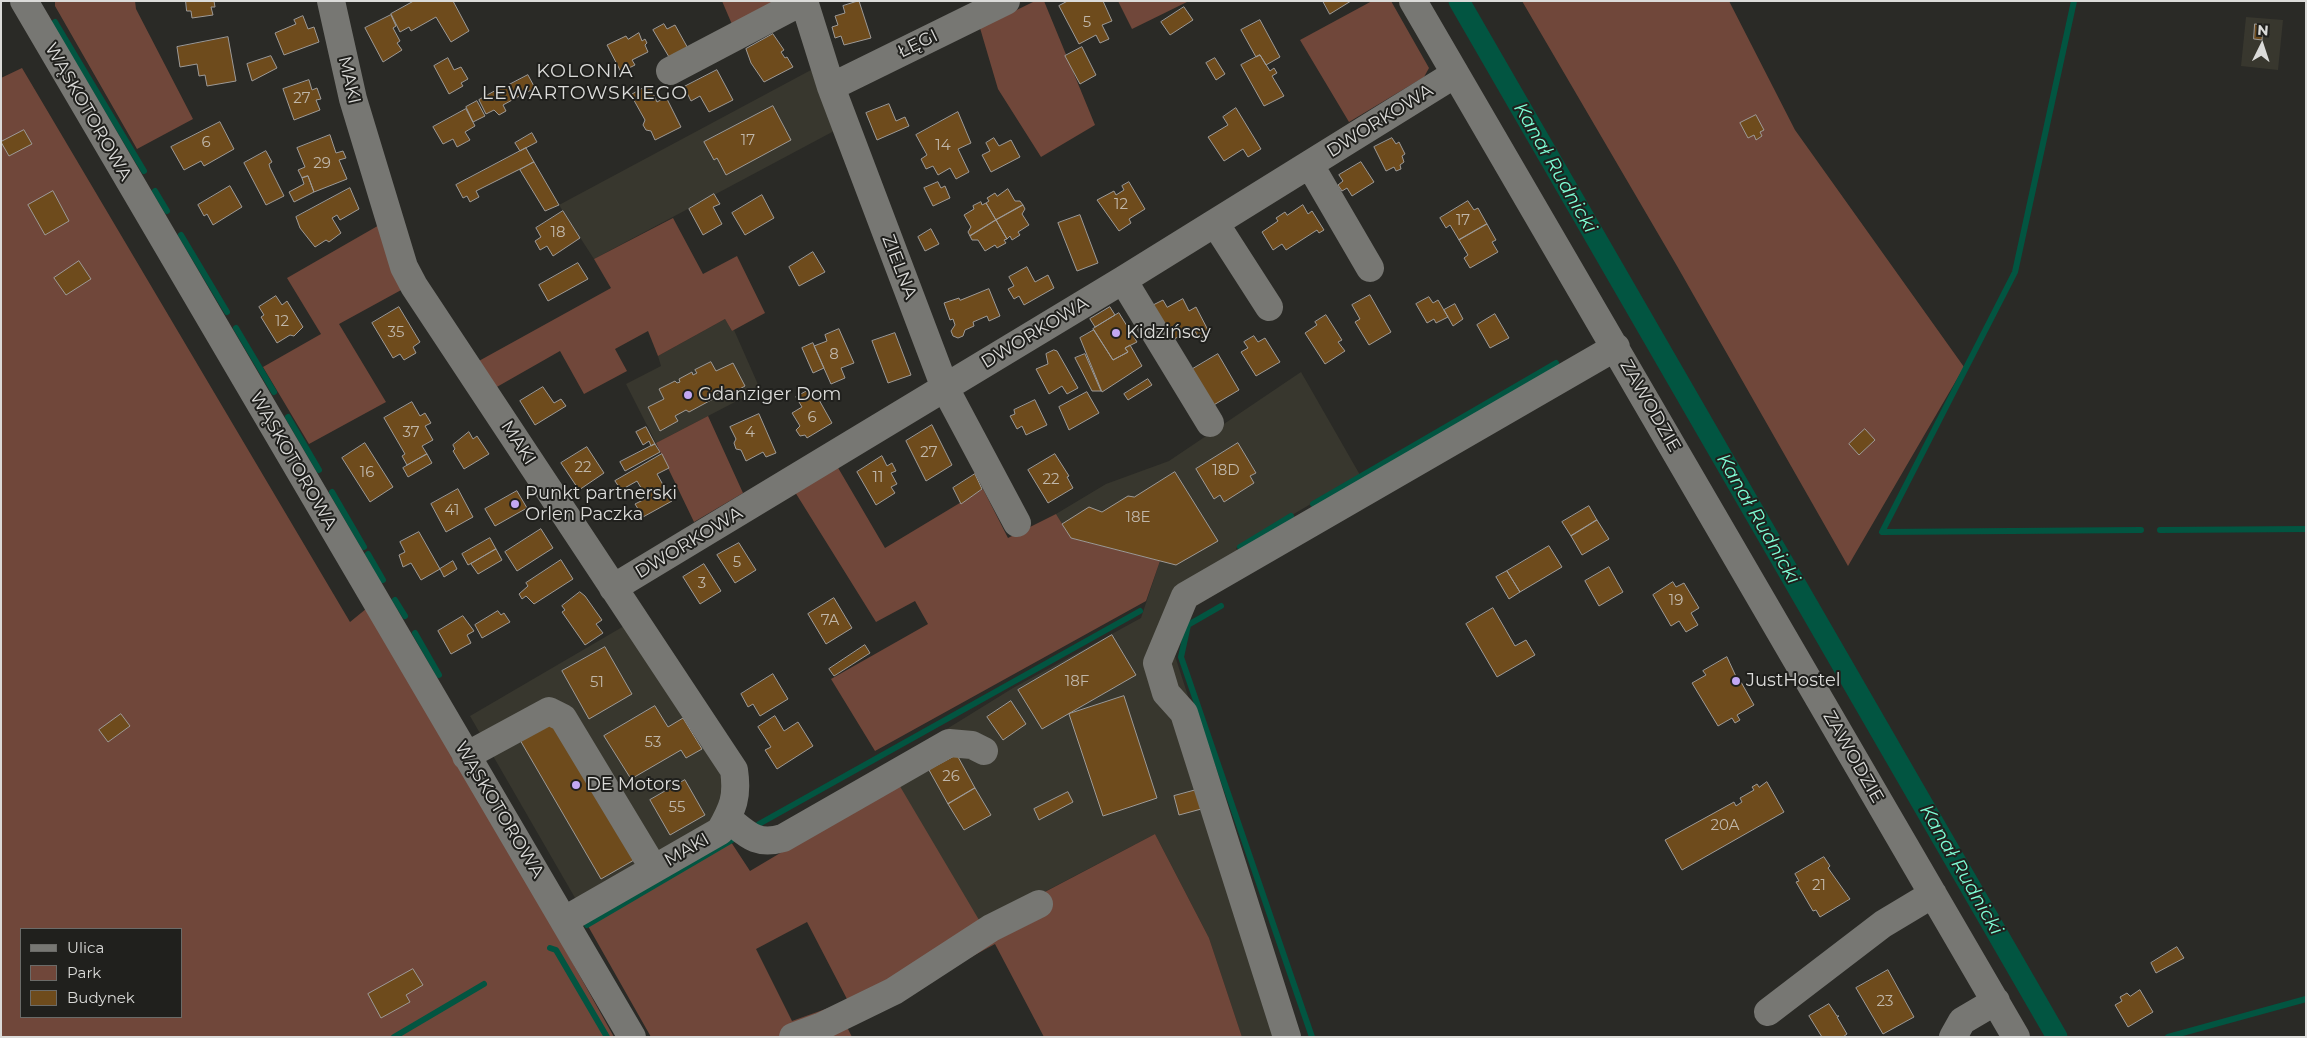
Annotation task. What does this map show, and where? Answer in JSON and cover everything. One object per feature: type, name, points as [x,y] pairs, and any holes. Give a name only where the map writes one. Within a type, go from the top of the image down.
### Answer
[{"type":"street","name":"MAKI","points":[[331,1],[353,99],[404,267],[414,286],[734,770],[737,788],[733,807],[720,832],[565,920]]},
{"type":"street","points":[[670,71],[803,1]]},
{"type":"street","name":"ZIELNA","points":[[803,1],[831,87],[945,388],[1017,524]]},
{"type":"street","name":"ŁĘGI","points":[[831,87],[1006,1]]},
{"type":"street","name":"ZAWODZIE","points":[[1413,1],[2016,1037]]},
{"type":"street","name":"WĄSKOTOROWA","points":[[29,3],[466,756],[565,920],[632,1037]]},
{"type":"street","name":"DWORKOWA","points":[[613,588],[1124,280],[1455,74]]},
{"type":"street","points":[[1310,165],[1370,268]]},
{"type":"street","points":[[1216,223],[1269,307]]},
{"type":"street","points":[[1124,280],[1210,423]]},
{"type":"street","name":"ZAWODZIE","points":[[1287,1037],[1184,713],[1166,693],[1157,663],[1185,596],[1616,347]]},
{"type":"street","points":[[466,756],[549,711],[556,713],[563,718],[654,869]]},
{"type":"street","points":[[727,818],[754,839],[769,842],[782,838],[949,743],[972,745],[984,751]]},
{"type":"street","points":[[1768,1012],[1883,924],[1933,894]]},
{"type":"street","points":[[793,1037],[820,1027],[894,991],[991,928],[1039,904]]},
{"type":"street","points":[[1953,1037],[1962,1021],[1996,1002]]},
{"type":"shaded area","points":[[2246,17],[2283,20],[2278,70],[2241,66]]},
{"type":"shaded area","points":[[811,70],[834,131],[594,259],[559,205]]},
{"type":"shaded area","points":[[725,319],[732,331],[734,330],[760,389],[656,443],[626,384],[661,366],[658,356]]},
{"type":"shaded area","points":[[1301,372],[1360,475],[1236,548],[1250,573],[1193,608],[1175,656],[1299,1037],[1242,1037],[1209,938],[1155,834],[981,925],[887,766],[1013,688],[1141,618],[1160,561],[1071,538],[1056,514],[1106,484],[1169,461]]},
{"type":"shaded area","points":[[624,626],[717,762],[722,781],[723,813],[578,903],[470,716]]},
{"type":"green space","points":[[55,1],[135,1],[136,9],[193,119],[137,149],[55,6]]},
{"type":"green space","points":[[722,1],[781,1],[734,29]]},
{"type":"green space","points":[[1035,1],[1044,1],[1095,125],[1041,157],[998,89],[980,28]]},
{"type":"green space","points":[[1118,1],[1189,1],[1132,29]]},
{"type":"green space","points":[[1372,1],[1391,1],[1429,68],[1424,77],[1349,122],[1300,40]]},
{"type":"green space","points":[[1522,1],[1729,1],[1795,130],[1964,367],[1848,566],[1677,266]]},
{"type":"green space","points":[[22,68],[350,622],[372,604],[614,1037],[1,1037],[1,78]]},
{"type":"green space","points":[[673,218],[703,274],[737,256],[765,313],[732,331],[725,319],[658,356],[648,331],[615,349],[627,371],[584,394],[560,351],[495,388],[477,362],[611,288],[594,259]]},
{"type":"green space","points":[[381,224],[403,289],[339,324],[386,402],[309,444],[263,367],[321,334],[287,278]]},
{"type":"green space","points":[[708,416],[743,493],[694,522],[656,443]]},
{"type":"green space","points":[[837,466],[885,548],[983,489],[1008,538],[1056,514],[1071,538],[1160,561],[1146,601],[875,751],[831,679],[928,624],[915,601],[876,622],[795,492]]},
{"type":"green space","points":[[898,783],[982,925],[1155,834],[1209,938],[1242,1037],[1044,1037],[995,944],[846,1025],[852,1037],[651,1037],[588,926],[731,842],[750,871]],"holes":[[[807,922],[848,1001],[792,1021],[756,949]]]},
{"type":"building","points":[[186,1],[214,1],[215,7],[211,7],[213,15],[192,18],[191,11],[187,11]]},
{"type":"building","points":[[414,1],[453,1],[469,31],[451,42],[436,17],[411,31],[409,27],[400,32],[391,14]]},
{"type":"building","points":[[859,1],[871,38],[844,45],[841,36],[835,38],[832,27],[838,25],[835,16],[845,13],[843,6]]},
{"type":"building","points":[[1068,1],[1103,1],[1112,21],[1102,25],[1109,39],[1100,43],[1096,35],[1079,44],[1059,6]]},
{"type":"building","points":[[1323,1],[1351,1],[1330,14]]},
{"type":"building","points":[[1184,7],[1193,20],[1170,35],[1161,22]]},
{"type":"building","points":[[391,15],[396,26],[393,28],[400,41],[397,43],[402,50],[383,62],[365,28]]},
{"type":"building","points":[[303,16],[308,29],[314,27],[319,42],[284,55],[275,33],[296,24],[294,20]]},
{"type":"building","points":[[1260,20],[1280,57],[1266,65],[1260,55],[1256,57],[1241,30]]},
{"type":"building","points":[[664,24],[667,29],[675,25],[690,52],[672,62],[653,30]]},
{"type":"building","points":[[2255,24],[2263,25],[2262,40],[2254,39]]},
{"type":"building","points":[[639,33],[642,41],[645,39],[647,43],[645,45],[648,52],[632,60],[635,65],[621,72],[607,45],[626,36],[628,39]]},
{"type":"building","points":[[773,34],[784,50],[781,52],[785,58],[787,57],[793,67],[764,82],[751,63],[746,49]]},
{"type":"building","points":[[228,37],[236,81],[207,86],[205,75],[199,76],[197,64],[180,67],[177,47]]},
{"type":"building","points":[[1082,47],[1096,75],[1080,84],[1065,56]]},
{"type":"building","points":[[1260,55],[1270,71],[1274,68],[1277,73],[1272,76],[1284,96],[1264,106],[1241,65]]},
{"type":"building","points":[[271,56],[277,68],[252,81],[247,64]]},
{"type":"building","points":[[448,58],[454,70],[461,67],[468,79],[461,83],[463,86],[449,94],[434,66]]},
{"type":"building","points":[[1215,58],[1225,74],[1216,80],[1206,63]]},
{"type":"building","points":[[717,70],[733,100],[709,112],[700,96],[691,101],[684,87]]},
{"type":"building","points":[[528,75],[535,88],[514,99],[507,86]]},
{"type":"building","points":[[309,80],[312,90],[317,88],[321,99],[316,100],[320,110],[294,120],[283,89]]},
{"type":"building","points":[[506,85],[514,99],[503,105],[506,111],[499,115],[494,110],[486,114],[479,100]]},
{"type":"building","points":[[649,85],[657,102],[666,97],[681,127],[655,140],[651,131],[646,130],[643,125],[645,120],[631,95]]},
{"type":"building","points":[[477,101],[485,116],[473,122],[466,107]]},
{"type":"building","points":[[889,104],[896,121],[905,117],[909,126],[877,140],[866,113]]},
{"type":"building","points":[[773,106],[791,140],[726,175],[717,158],[714,160],[704,142]]},
{"type":"building","points":[[1236,108],[1261,149],[1248,157],[1243,149],[1224,161],[1208,137],[1228,125],[1223,117]]},
{"type":"building","points":[[466,109],[475,126],[465,132],[470,140],[457,147],[453,139],[443,144],[433,127]]},
{"type":"building","points":[[958,112],[971,143],[958,149],[969,172],[956,179],[950,168],[938,175],[933,166],[926,169],[921,159],[927,155],[916,135]]},
{"type":"building","points":[[1756,115],[1764,130],[1760,132],[1762,136],[1756,140],[1754,135],[1748,138],[1740,123]]},
{"type":"building","points":[[220,122],[234,149],[204,166],[201,161],[184,170],[171,147]]},
{"type":"building","points":[[24,130],[32,144],[9,156],[1,142]]},
{"type":"building","points":[[532,133],[537,142],[520,151],[515,143]]},
{"type":"building","points":[[330,135],[336,153],[343,151],[346,158],[339,160],[347,179],[314,192],[308,176],[302,178],[298,170],[305,167],[297,148]]},
{"type":"building","points":[[994,138],[999,146],[1011,140],[1020,157],[991,172],[982,155],[990,151],[986,143]]},
{"type":"building","points":[[1392,138],[1396,144],[1399,142],[1405,154],[1402,156],[1404,162],[1400,165],[1401,169],[1396,171],[1394,167],[1386,171],[1374,147]]},
{"type":"building","points":[[526,148],[534,162],[476,191],[479,197],[470,202],[467,196],[463,198],[456,185]]},
{"type":"building","points":[[266,151],[272,162],[269,164],[270,168],[284,196],[266,205],[244,163]]},
{"type":"building","points":[[534,162],[559,205],[545,211],[520,170]]},
{"type":"building","points":[[1361,162],[1374,182],[1352,196],[1347,188],[1342,191],[1338,185],[1343,181],[1339,175]]},
{"type":"building","points":[[308,176],[314,192],[294,202],[289,192],[304,184],[302,178]]},
{"type":"building","points":[[938,182],[941,188],[945,186],[950,198],[933,206],[924,188]]},
{"type":"building","points":[[1129,182],[1145,209],[1129,219],[1131,223],[1119,231],[1097,200],[1114,191],[1116,195],[1124,190],[1122,186]]},
{"type":"building","points":[[230,186],[242,207],[213,225],[207,214],[204,216],[198,205]]},
{"type":"building","points":[[350,188],[359,209],[340,220],[337,215],[332,218],[341,233],[329,242],[326,240],[315,247],[300,228],[296,217]]},
{"type":"building","points":[[1008,189],[1015,201],[1020,201],[1023,205],[996,220],[986,203],[989,201],[987,198],[995,193],[997,196]]},
{"type":"building","points":[[53,191],[69,221],[45,235],[28,205]]},
{"type":"building","points":[[714,194],[720,204],[713,207],[722,224],[703,235],[689,209]]},
{"type":"building","points":[[762,195],[774,218],[745,235],[732,213]]},
{"type":"building","points":[[1468,201],[1474,210],[1478,208],[1487,224],[1459,240],[1450,225],[1446,228],[1440,218]]},
{"type":"building","points":[[981,202],[982,205],[986,203],[996,220],[970,236],[968,232],[971,227],[964,215],[974,209],[973,206]]},
{"type":"building","points":[[1023,205],[1025,209],[1022,214],[1029,225],[1018,232],[1020,235],[1012,240],[1010,236],[1007,239],[996,220]]},
{"type":"building","points":[[1303,205],[1308,214],[1312,211],[1324,230],[1319,233],[1317,230],[1286,250],[1282,244],[1273,250],[1262,232],[1278,221],[1276,218],[1285,212],[1287,215]]},
{"type":"building","points":[[563,211],[580,238],[553,256],[547,246],[540,250],[535,241],[541,237],[536,228]]},
{"type":"building","points":[[1080,215],[1098,263],[1077,271],[1058,223]]},
{"type":"building","points":[[996,220],[1007,239],[1004,240],[1006,243],[997,248],[995,245],[985,251],[978,240],[972,240],[970,236]]},
{"type":"building","points":[[1487,224],[1496,240],[1492,242],[1498,252],[1470,268],[1464,258],[1468,255],[1459,240]]},
{"type":"building","points":[[931,229],[939,244],[925,251],[918,237]]},
{"type":"building","points":[[813,252],[825,272],[799,286],[789,267]]},
{"type":"building","points":[[79,261],[91,279],[66,295],[54,278]]},
{"type":"building","points":[[578,263],[588,279],[548,301],[539,285]]},
{"type":"building","points":[[1027,267],[1035,282],[1048,275],[1054,288],[1024,305],[1019,296],[1014,299],[1008,289],[1014,286],[1009,277]]},
{"type":"building","points":[[989,289],[1000,316],[989,321],[987,316],[973,322],[974,326],[965,330],[963,336],[958,338],[953,336],[951,331],[955,325],[953,319],[950,320],[944,303],[959,298],[960,300]]},
{"type":"building","points":[[1370,295],[1391,332],[1369,345],[1355,322],[1360,319],[1352,305]]},
{"type":"building","points":[[276,296],[282,305],[287,301],[303,327],[294,336],[290,335],[277,343],[261,317],[264,315],[259,307]]},
{"type":"building","points":[[1429,297],[1433,303],[1438,300],[1448,317],[1436,323],[1434,319],[1427,323],[1416,304]]},
{"type":"building","points":[[1183,299],[1189,311],[1196,307],[1210,334],[1199,339],[1194,329],[1174,339],[1151,306],[1163,300],[1167,307]]},
{"type":"building","points":[[1455,304],[1463,319],[1453,326],[1444,310]]},
{"type":"building","points":[[399,307],[420,342],[413,347],[416,353],[404,360],[400,354],[393,358],[372,323]]},
{"type":"building","points":[[1110,307],[1115,315],[1095,327],[1090,319]]},
{"type":"building","points":[[1119,313],[1137,342],[1125,348],[1128,352],[1113,360],[1093,329]]},
{"type":"building","points":[[1495,314],[1509,338],[1490,348],[1477,325]]},
{"type":"building","points":[[1326,315],[1342,340],[1338,342],[1345,351],[1325,364],[1305,333],[1317,325],[1315,322]]},
{"type":"building","points":[[839,329],[854,363],[841,368],[845,378],[831,384],[814,346],[827,341],[825,335]]},
{"type":"building","points":[[1094,330],[1113,360],[1128,352],[1125,348],[1130,345],[1142,366],[1102,392],[1080,338]]},
{"type":"building","points":[[895,333],[911,375],[888,383],[872,341]]},
{"type":"building","points":[[1254,336],[1258,342],[1265,338],[1280,362],[1256,376],[1241,352],[1248,348],[1244,342]]},
{"type":"building","points":[[813,343],[824,368],[813,373],[802,348]]},
{"type":"building","points":[[1054,350],[1057,351],[1078,388],[1067,394],[1062,386],[1049,394],[1036,369],[1048,364],[1046,354]]},
{"type":"building","points":[[1085,354],[1101,391],[1092,391],[1075,358]]},
{"type":"building","points":[[1218,354],[1239,390],[1212,406],[1191,370]]},
{"type":"building","points":[[711,362],[716,371],[733,363],[745,386],[727,396],[724,390],[713,396],[713,399],[689,412],[686,410],[675,416],[678,421],[660,431],[648,407],[664,399],[659,389],[675,381],[677,383],[680,382],[679,379],[692,372],[693,375],[697,373],[695,370]]},
{"type":"building","points":[[1148,379],[1152,385],[1128,400],[1124,394]]},
{"type":"building","points":[[543,387],[554,403],[561,399],[566,406],[535,425],[520,401]]},
{"type":"building","points":[[809,390],[815,400],[818,398],[832,423],[807,438],[805,435],[800,436],[796,430],[800,426],[792,413],[802,407],[796,397]]},
{"type":"building","points":[[1087,392],[1099,413],[1069,430],[1059,407]]},
{"type":"building","points":[[1035,400],[1047,425],[1026,435],[1022,426],[1017,429],[1010,416],[1015,414],[1014,410]]},
{"type":"building","points":[[412,402],[420,416],[425,413],[431,423],[425,426],[433,440],[422,446],[427,454],[407,465],[402,456],[405,454],[384,418]]},
{"type":"building","points":[[759,414],[776,453],[766,457],[763,452],[746,461],[741,450],[736,449],[734,443],[736,439],[730,427]]},
{"type":"building","points":[[932,425],[952,465],[926,481],[906,441]]},
{"type":"building","points":[[646,427],[655,444],[651,446],[649,441],[643,445],[636,432]]},
{"type":"building","points":[[1865,429],[1875,440],[1859,455],[1849,444]]},
{"type":"building","points":[[469,432],[473,439],[477,436],[489,454],[464,469],[453,451],[455,449],[453,445]]},
{"type":"building","points":[[365,443],[393,487],[370,502],[342,458]]},
{"type":"building","points":[[1238,443],[1256,473],[1250,476],[1254,483],[1224,502],[1220,495],[1214,499],[1196,469]]},
{"type":"building","points":[[655,444],[660,452],[625,471],[620,462]]},
{"type":"building","points":[[587,447],[604,473],[579,490],[561,463]]},
{"type":"building","points":[[427,454],[432,463],[408,477],[403,468]]},
{"type":"building","points":[[662,454],[669,468],[657,474],[672,501],[643,517],[635,504],[647,498],[637,481],[621,490],[615,481]]},
{"type":"building","points":[[1055,454],[1069,476],[1067,477],[1073,488],[1048,503],[1028,470]]},
{"type":"building","points":[[882,456],[887,466],[892,463],[896,471],[891,473],[897,484],[891,487],[895,493],[876,505],[857,472]]},
{"type":"building","points":[[1175,472],[1218,541],[1176,565],[1071,538],[1062,524],[1089,507],[1102,512],[1128,496],[1134,497]]},
{"type":"building","points":[[975,474],[982,489],[961,504],[953,488]]},
{"type":"building","points":[[458,489],[473,517],[446,532],[431,504]]},
{"type":"building","points":[[517,491],[527,508],[495,526],[485,509]]},
{"type":"building","points":[[1589,506],[1597,520],[1571,536],[1562,522]]},
{"type":"building","points":[[1597,520],[1609,539],[1582,555],[1571,536]]},
{"type":"building","points":[[541,529],[553,548],[517,571],[505,552]]},
{"type":"building","points":[[419,532],[440,569],[421,580],[411,563],[403,567],[399,555],[405,552],[400,542]]},
{"type":"building","points":[[490,538],[496,549],[468,565],[462,554]]},
{"type":"building","points":[[739,543],[756,570],[735,583],[717,555]]},
{"type":"building","points":[[1549,546],[1562,567],[1520,592],[1507,571]]},
{"type":"building","points":[[496,549],[502,560],[478,574],[471,564]]},
{"type":"building","points":[[561,560],[573,579],[534,604],[526,596],[522,599],[519,594],[528,586],[526,583]]},
{"type":"building","points":[[453,561],[457,569],[444,577],[440,569]]},
{"type":"building","points":[[704,564],[721,591],[700,604],[683,577]]},
{"type":"building","points":[[1609,567],[1623,592],[1599,606],[1585,581]]},
{"type":"building","points":[[1507,571],[1520,592],[1509,599],[1496,577]]},
{"type":"building","points":[[1673,582],[1676,587],[1684,583],[1699,608],[1691,613],[1698,625],[1686,632],[1679,621],[1671,626],[1653,595]]},
{"type":"building","points":[[580,592],[602,620],[596,624],[603,633],[585,645],[562,612],[565,610],[562,606]]},
{"type":"building","points":[[834,598],[852,628],[826,644],[808,614]]},
{"type":"building","points":[[1493,608],[1515,646],[1526,640],[1535,655],[1497,677],[1466,624]]},
{"type":"building","points":[[498,611],[501,615],[504,613],[510,622],[482,638],[475,625]]},
{"type":"building","points":[[463,616],[474,631],[467,635],[471,643],[451,654],[438,631]]},
{"type":"building","points":[[1112,635],[1136,675],[1042,729],[1018,690]]},
{"type":"building","points":[[865,645],[870,653],[834,676],[829,669]]},
{"type":"building","points":[[605,647],[632,694],[589,719],[562,671]]},
{"type":"building","points":[[1727,657],[1739,683],[1741,682],[1754,705],[1737,715],[1740,720],[1735,723],[1732,718],[1718,726],[1692,683],[1706,675],[1703,671]]},
{"type":"building","points":[[773,674],[788,699],[760,716],[753,704],[748,707],[741,694]]},
{"type":"building","points":[[1124,696],[1157,798],[1103,816],[1069,714]]},
{"type":"building","points":[[1011,701],[1026,724],[1003,740],[987,717]]},
{"type":"building","points":[[655,706],[668,727],[683,718],[702,749],[686,758],[681,750],[631,779],[604,736]]},
{"type":"building","points":[[121,714],[130,726],[108,742],[99,730]]},
{"type":"building","points":[[775,716],[784,731],[798,722],[813,746],[777,769],[765,750],[771,747],[758,727]]},
{"type":"building","points":[[553,721],[634,860],[601,879],[520,740]]},
{"type":"building","points":[[957,755],[975,788],[948,804],[929,770]]},
{"type":"building","points":[[685,780],[705,815],[670,835],[650,800]]},
{"type":"building","points":[[1767,782],[1784,812],[1682,870],[1665,840],[1734,802],[1736,806],[1742,802],[1740,798],[1754,790],[1752,787],[1757,784],[1759,787]]},
{"type":"building","points":[[975,788],[991,815],[964,830],[948,804]]},
{"type":"building","points":[[1200,789],[1205,808],[1179,815],[1174,796]]},
{"type":"building","points":[[1068,792],[1073,802],[1039,820],[1034,809]]},
{"type":"building","points":[[1824,857],[1830,866],[1828,868],[1850,899],[1820,917],[1816,910],[1813,911],[1796,882],[1799,881],[1795,874]]},
{"type":"building","points":[[2177,947],[2184,958],[2156,973],[2151,963]]},
{"type":"building","points":[[413,969],[423,985],[406,995],[410,1002],[381,1018],[368,994]]},
{"type":"building","points":[[1888,970],[1914,1017],[1883,1034],[1856,988]]},
{"type":"building","points":[[2140,990],[2153,1012],[2128,1027],[2115,1005],[2122,1001],[2120,997],[2127,993],[2130,996]]},
{"type":"building","points":[[1829,1004],[1837,1016],[1839,1016],[1837,1017],[1847,1034],[1843,1037],[1822,1037],[1809,1016]]},
{"type":"waterway","name":"Kanał Rudnicki","points":[[1459,1],[2057,1037]]},
{"type":"waterway","points":[[2074,1],[2015,272],[1882,532],[2141,530]]},
{"type":"waterway","points":[[55,22],[144,171]]},
{"type":"waterway","points":[[155,191],[167,211]]},
{"type":"waterway","points":[[181,235],[227,312]]},
{"type":"waterway","points":[[236,328],[274,392]]},
{"type":"waterway","points":[[1313,504],[1556,363]]},
{"type":"waterway","points":[[288,417],[319,470]]},
{"type":"waterway","points":[[332,492],[364,547]]},
{"type":"waterway","points":[[1240,547],[1291,516]]},
{"type":"waterway","points":[[2160,530],[2306,529]]},
{"type":"waterway","points":[[368,554],[383,580]]},
{"type":"waterway","points":[[395,600],[405,616]]},
{"type":"waterway","points":[[1221,606],[1188,625],[1181,657],[1312,1037]]},
{"type":"waterway","points":[[759,824],[1140,611]]},
{"type":"waterway","points":[[415,633],[439,675]]},
{"type":"waterway","points":[[587,925],[732,840]]},
{"type":"waterway","points":[[550,948],[556,950],[607,1037]]},
{"type":"waterway","points":[[394,1037],[484,984]]},
{"type":"waterway","points":[[2168,1037],[2306,999]]},
{"type":"place","name":"Kidzińscy","points":[[1116,333]]},
{"type":"place","name":"Gdanziger Dom","points":[[688,395]]},
{"type":"place","name":"Punkt partnerski Orlen Paczka","points":[[515,504]]},
{"type":"place","name":"JustHostel","points":[[1736,681]]},
{"type":"place","name":"DE Motors","points":[[576,785]]},
{"type":"district","name":"KOLONIA LEWARTOWSKIEGO","points":[[585,82]]}]
